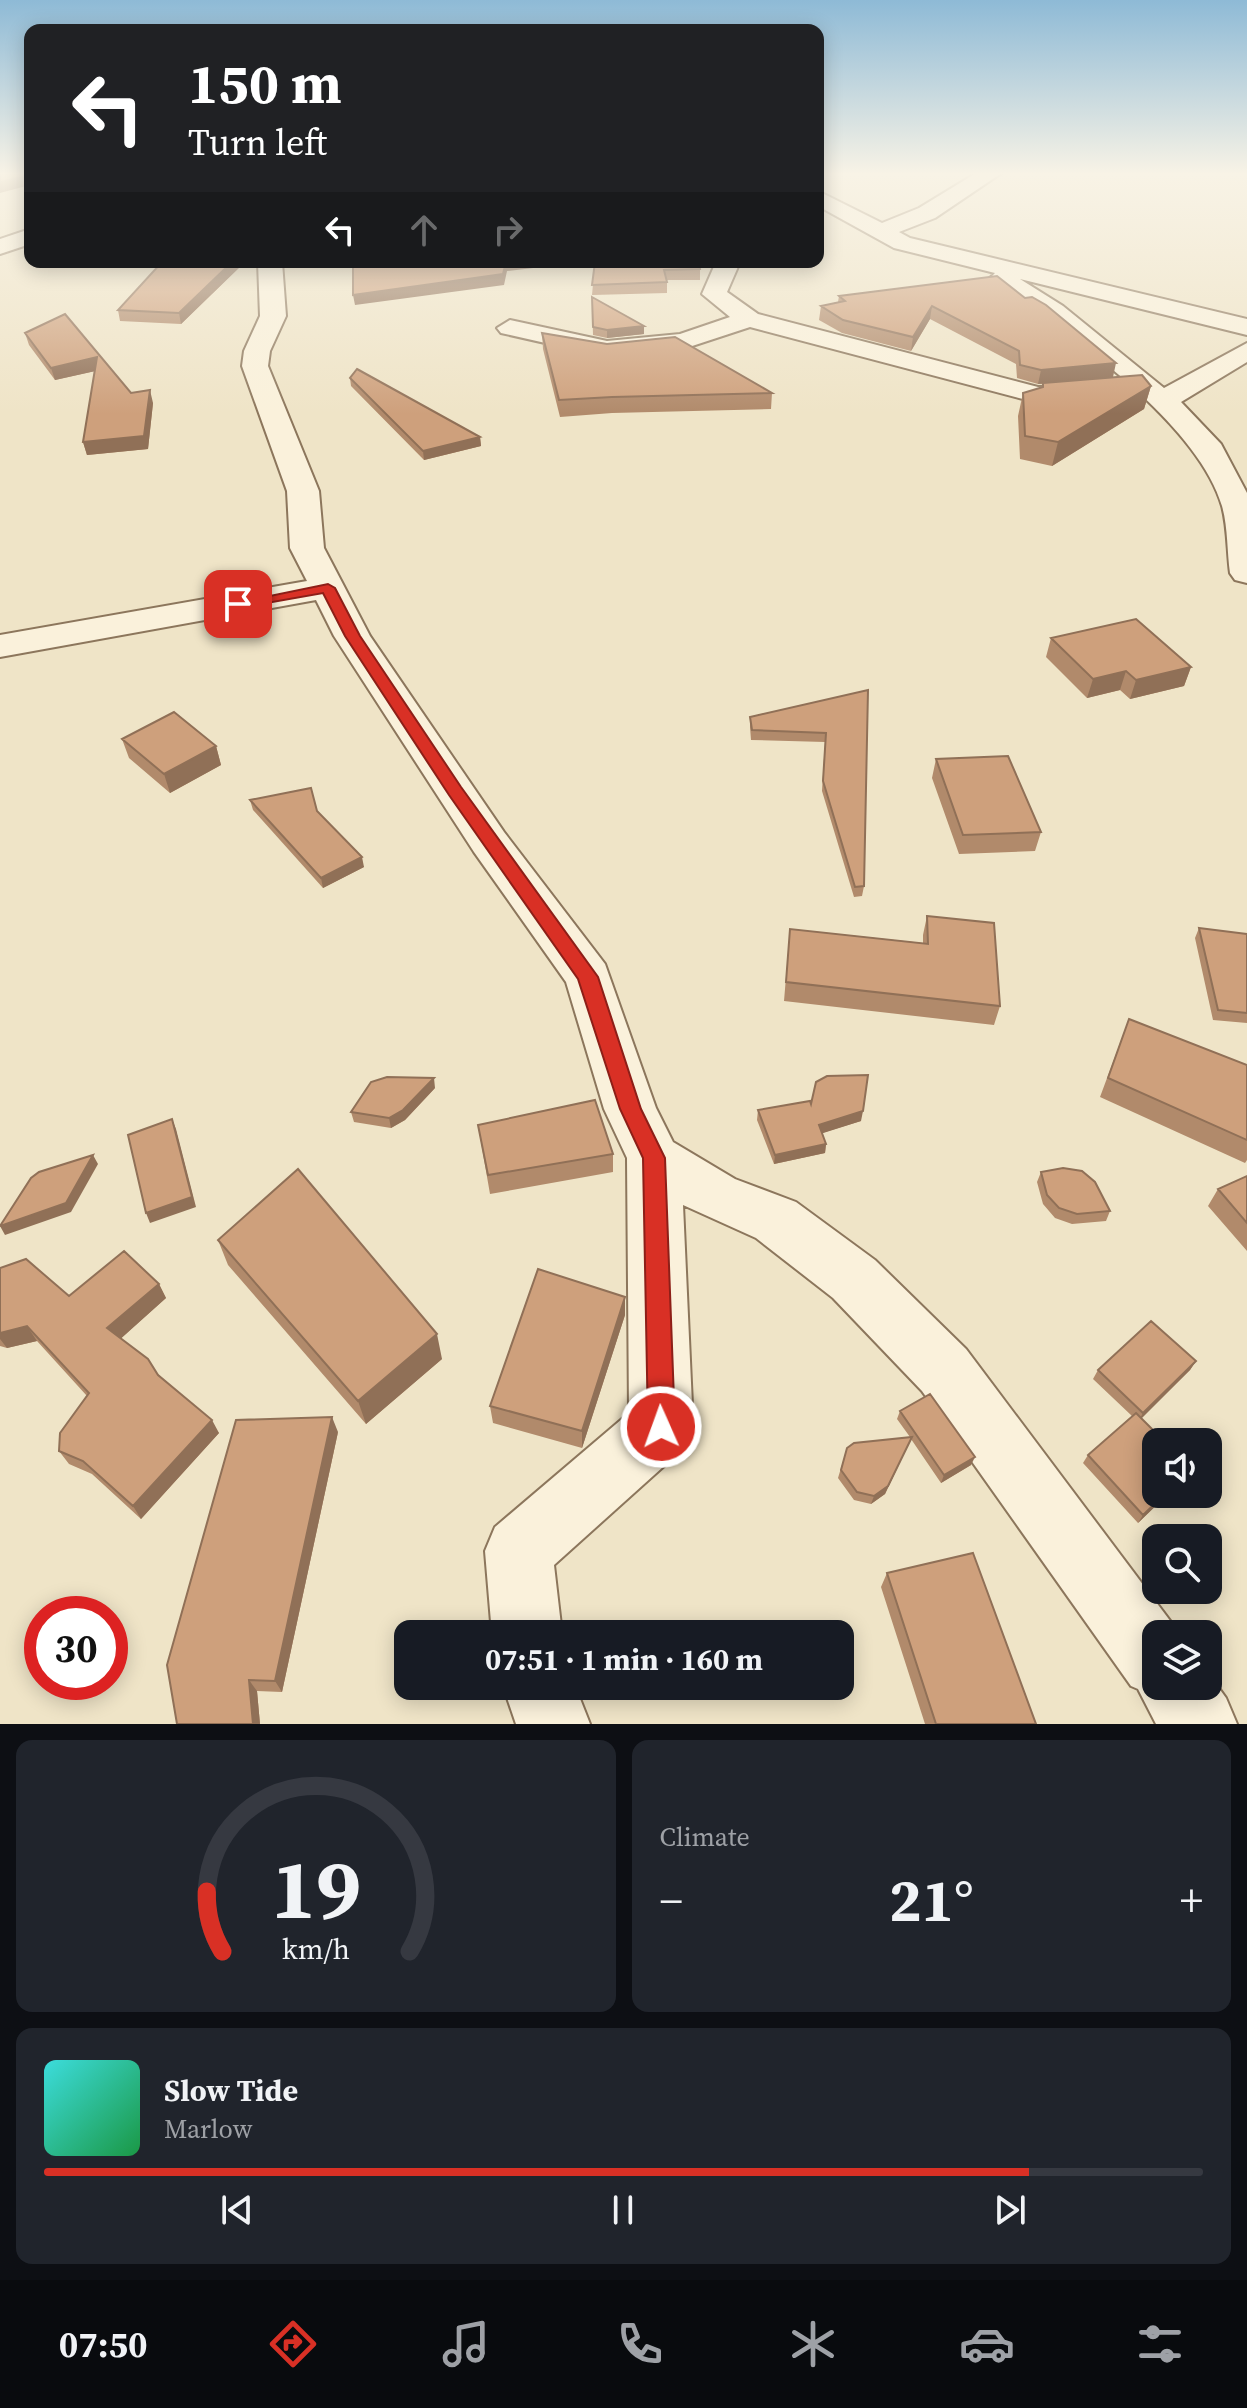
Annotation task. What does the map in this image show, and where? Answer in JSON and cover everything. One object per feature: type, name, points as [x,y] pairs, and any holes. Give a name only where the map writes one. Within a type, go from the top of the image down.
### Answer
[{"type":"street","points":[[936,252],[1099,288],[1247,327]]},
{"type":"street","points":[[971,262],[1054,311],[1153,393],[1210,450],[1238,506],[1247,573]]},
{"type":"street","points":[[270,268],[273,316],[257,351],[255,366],[303,491],[307,548],[352,636],[481,829],[588,977],[630,1109],[654,1158],[661,1427],[519,1551],[526,1620]]},
{"type":"street","points":[[725,268],[714,294],[749,319],[1038,395],[1153,393],[1247,351]]},
{"type":"street","points":[[510,328],[607,349],[683,341],[749,319]]},
{"type":"street","points":[[0,646],[328,588]]},
{"type":"street","points":[[654,1158],[715,1196],[776,1220],[864,1289],[944,1370],[1142,1642]]},
{"type":"street","points":[[544,1700],[553,1724]]},
{"type":"street","points":[[1183,1700],[1200,1724]]},
{"type":"building","points":[[156,268],[226,268],[179,313],[118,310]]},
{"type":"building","points":[[353,268],[504,268],[503,274],[353,295]]},
{"type":"building","points":[[594,268],[700,268],[664,270],[667,282],[592,285]]},
{"type":"building","points":[[997,276],[1025,298],[1032,297],[1046,305],[1116,363],[1041,370],[1020,365],[1019,351],[932,306],[913,337],[843,320],[821,306],[845,301],[839,296]]},
{"type":"building","points":[[592,297],[644,326],[607,330],[593,327]]},
{"type":"building","points":[[65,314],[131,393],[150,390],[144,436],[83,442],[97,357],[51,368],[25,333]]},
{"type":"building","points":[[542,333],[607,344],[675,337],[772,393],[559,400]]},
{"type":"building","points":[[357,369],[480,437],[423,451],[350,378]]},
{"type":"building","points":[[1142,375],[1151,386],[1058,442],[1025,436],[1023,393],[1043,387],[1043,383]]},
{"type":"building","points":[[1136,619],[1191,667],[1136,680],[1126,671],[1093,679],[1051,638]]},
{"type":"building","points":[[868,690],[864,886],[855,887],[823,781],[826,733],[752,730],[750,717]]},
{"type":"building","points":[[174,712],[216,746],[164,774],[122,739]]},
{"type":"building","points":[[1008,756],[1041,832],[963,835],[936,759]]},
{"type":"building","points":[[311,788],[317,811],[362,857],[321,878],[250,800]]},
{"type":"building","points":[[927,916],[994,923],[1000,1006],[786,982],[790,929],[928,944]]},
{"type":"building","points":[[1199,928],[1247,934],[1247,1013],[1218,1010]]},
{"type":"building","points":[[1129,1019],[1247,1065],[1247,1140],[1108,1078]]},
{"type":"building","points":[[868,1075],[863,1111],[819,1125],[826,1144],[775,1155],[758,1110],[810,1101],[811,1104],[816,1082],[827,1076]]},
{"type":"building","points":[[387,1077],[434,1078],[403,1110],[389,1118],[351,1112],[371,1082]]},
{"type":"building","points":[[595,1100],[613,1154],[488,1175],[478,1125]]},
{"type":"building","points":[[172,1119],[192,1197],[146,1213],[128,1135]]},
{"type":"building","points":[[93,1155],[66,1203],[0,1226],[31,1178],[39,1172]]},
{"type":"building","points":[[1063,1168],[1082,1171],[1095,1182],[1110,1211],[1077,1214],[1059,1208],[1047,1195],[1041,1172]]},
{"type":"building","points":[[298,1169],[437,1334],[358,1401],[218,1240]]},
{"type":"building","points":[[1247,1176],[1247,1223],[1218,1189]]},
{"type":"building","points":[[124,1251],[159,1284],[107,1328],[148,1359],[158,1375],[212,1420],[133,1506],[83,1461],[59,1451],[60,1433],[89,1393],[27,1326],[0,1333],[0,1268],[26,1259],[69,1296]]},
{"type":"building","points":[[538,1269],[625,1297],[582,1431],[490,1406]]},
{"type":"building","points":[[1151,1321],[1196,1361],[1143,1413],[1098,1370]]},
{"type":"building","points":[[930,1394],[975,1457],[944,1475],[900,1411]]},
{"type":"building","points":[[1136,1413],[1151,1428],[1142,1428],[1142,1508],[1150,1508],[1143,1515],[1088,1455]]},
{"type":"building","points":[[332,1417],[275,1681],[249,1680],[253,1724],[177,1724],[167,1665],[236,1420]]},
{"type":"building","points":[[912,1437],[888,1486],[874,1496],[857,1492],[841,1470],[847,1448],[854,1443]]},
{"type":"building","points":[[973,1553],[1036,1724],[936,1724],[887,1573]]},
{"type":"route","points":[[238,604],[328,588],[352,636],[489,842],[588,977],[630,1109],[654,1158],[661,1427]]}]
